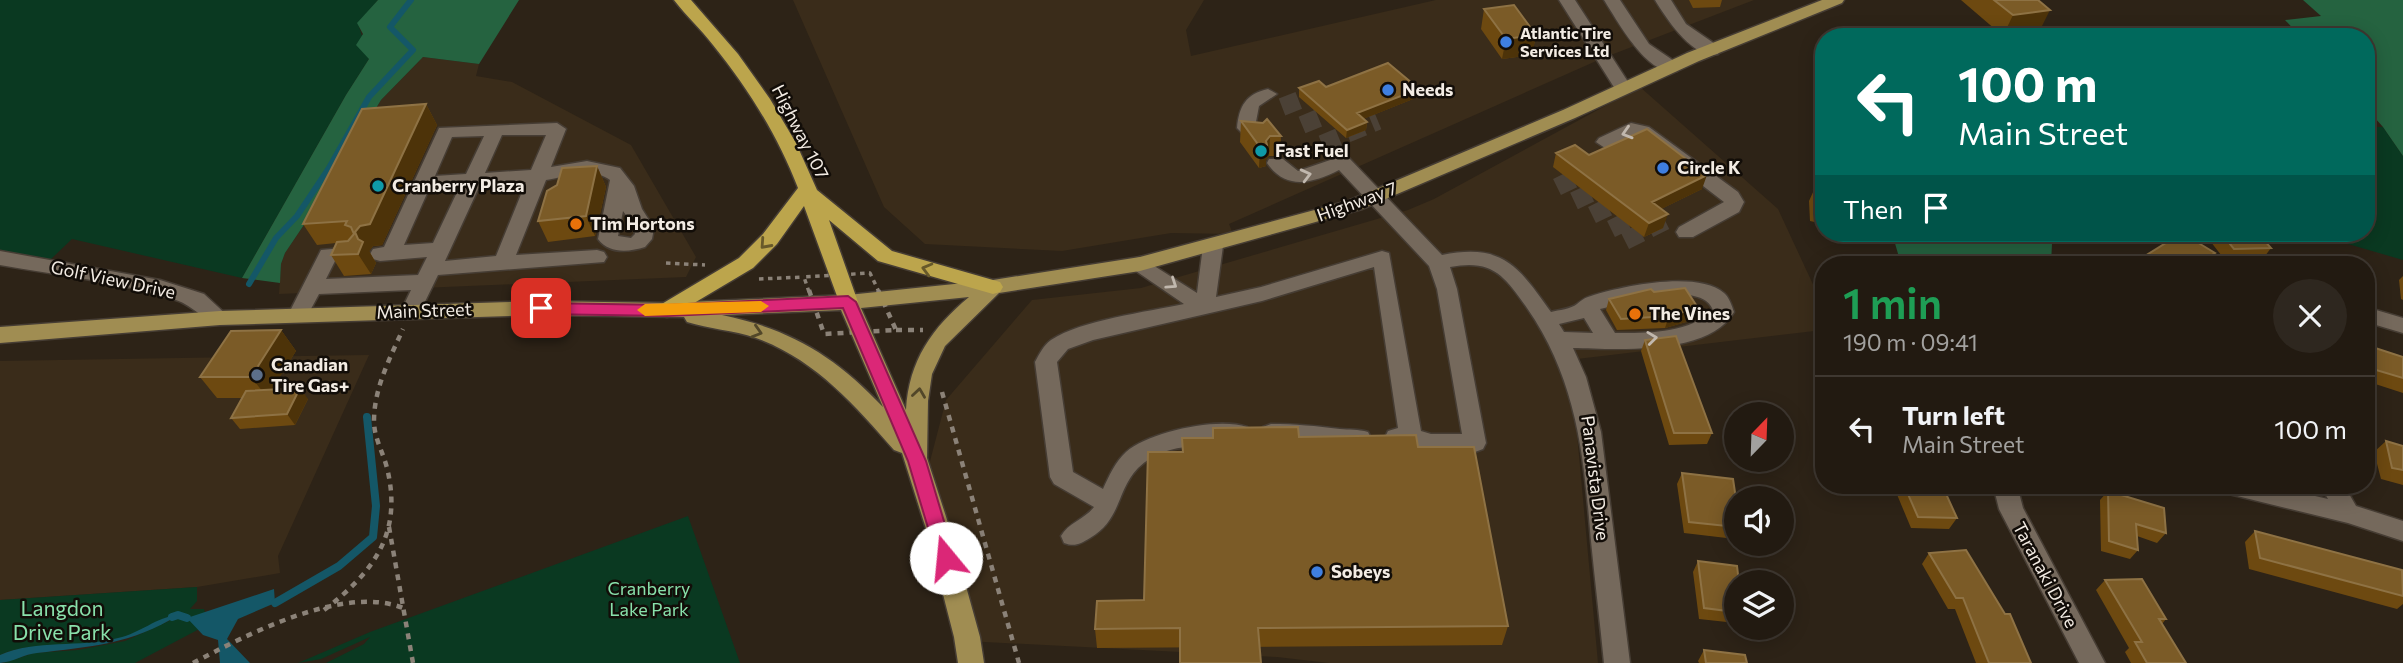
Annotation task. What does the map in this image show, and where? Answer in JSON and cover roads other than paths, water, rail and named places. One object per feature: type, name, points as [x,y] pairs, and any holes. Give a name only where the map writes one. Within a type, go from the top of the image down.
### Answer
[{"type":"highway","name":"Highway 107","points":[[682,0],[735,58],[752,82],[797,166],[848,302]]},
{"type":"highway","points":[[667,310],[746,263],[758,252],[806,190],[885,256],[993,287]]},
{"type":"main road","name":"Highway 7","points":[[848,302],[993,287],[1140,264],[1311,219],[1375,197],[1671,67],[1836,0]]},
{"type":"main road","points":[[917,461],[918,399],[924,364],[943,334],[993,287]]},
{"type":"main road","points":[[848,302],[883,388],[917,461],[967,637],[971,663]]},
{"type":"main road","name":"Main Street","points":[[0,335],[219,318],[541,308],[667,310],[848,302]]},
{"type":"main road","points":[[667,310],[760,331],[818,360],[852,387],[917,461]]},
{"type":"street","points":[[1567,0],[1623,88]]},
{"type":"street","points":[[1612,0],[1643,47],[1671,67]]},
{"type":"street","points":[[1662,0],[1680,27],[1712,50]]},
{"type":"street","points":[[1256,138],[1246,128],[1248,108],[1256,97],[1268,93]]},
{"type":"street","points":[[440,249],[386,253],[445,132],[557,129],[503,262]]},
{"type":"street","points":[[1605,142],[1631,129],[1643,131],[1731,196],[1734,202],[1732,208],[1686,232]]},
{"type":"street","points":[[411,311],[496,130]]},
{"type":"street","points":[[1073,536],[1101,517],[1129,463],[1151,448],[1200,434],[1320,433],[1341,438],[1411,437],[1431,443],[1475,443],[1447,289],[1438,263],[1342,162],[1298,178],[1282,173],[1276,163]]},
{"type":"street","points":[[422,183],[540,175],[587,167],[613,172],[621,179]]},
{"type":"street","points":[[1200,309],[1208,291],[1213,246]]},
{"type":"street","points":[[298,315],[328,255],[354,254]]},
{"type":"street","points":[[312,288],[428,275],[503,262],[597,257]]},
{"type":"street","name":"Panavista Drive","points":[[1438,263],[1472,257],[1498,263],[1510,273],[1547,320],[1560,340],[1575,373],[1591,428],[1617,663]]},
{"type":"street","name":"Golf View Drive","points":[[0,258],[153,285],[197,299],[219,318]]},
{"type":"street","points":[[1107,503],[1062,477],[1046,362],[1051,352],[1061,344],[1088,333],[1262,294],[1382,258],[1411,437]]},
{"type":"street","points":[[1140,264],[1185,293],[1200,309]]},
{"type":"street","points":[[1547,320],[1582,311],[1595,302],[1690,286],[1717,296],[1723,304],[1724,312],[1718,321],[1706,329],[1649,339],[1560,340]]},
{"type":"street","points":[[1587,306],[1608,340]]},
{"type":"street","points":[[2375,317],[2403,326]]},
{"type":"street","name":"Taranaki Drive","points":[[2007,494],[2011,509],[2092,663]]},
{"type":"street","points":[[2267,494],[2348,513],[2403,531]]},
{"type":"street","points":[[2337,494],[2348,513]]},
{"type":"water","points":[[274,589],[275,603],[238,619],[227,639],[250,663],[220,663],[218,640],[203,635],[187,618]]},
{"type":"water","points":[[178,615],[144,632],[110,643],[32,654],[0,663],[0,655],[14,650],[118,638]]},
{"type":"waterway","points":[[249,284],[276,238],[297,216],[329,168],[369,97],[413,50],[390,27],[411,0]]},
{"type":"waterway","points":[[275,603],[339,566],[373,537],[376,506],[367,417]]},
{"type":"waterway","points":[[172,617],[178,615],[187,618]]},
{"type":"tunnel","points":[[1282,107],[1328,89]]},
{"type":"tunnel","points":[[1302,125],[1348,106]]},
{"type":"tunnel","points":[[1322,144],[1378,121]]},
{"type":"tunnel","points":[[1557,187],[1596,168]]},
{"type":"tunnel","points":[[1574,201],[1614,182]]},
{"type":"tunnel","points":[[1592,215],[1631,196]]},
{"type":"tunnel","points":[[1611,229],[1650,210]]},
{"type":"tunnel","points":[[1625,241],[1669,219]]},
{"type":"place","name":"Atlantic Tire Services Ltd","points":[[1506,42]]},
{"type":"place","name":"Needs","points":[[1388,90]]},
{"type":"place","name":"Fast Fuel","points":[[1261,151]]},
{"type":"place","name":"Circle K","points":[[1663,168]]},
{"type":"place","name":"Cranberry Plaza","points":[[378,186]]},
{"type":"place","name":"Tim Hortons","points":[[576,224]]},
{"type":"place","name":"The Vines","points":[[1635,314]]},
{"type":"place","name":"Canadian Tire Gas+","points":[[257,375]]},
{"type":"place","name":"Sobeys","points":[[1317,572]]},
{"type":"park label","name":"Cranberry Lake Park","points":[[649,599]]},
{"type":"park label","name":"Langdon Drive Park","points":[[62,621]]}]
